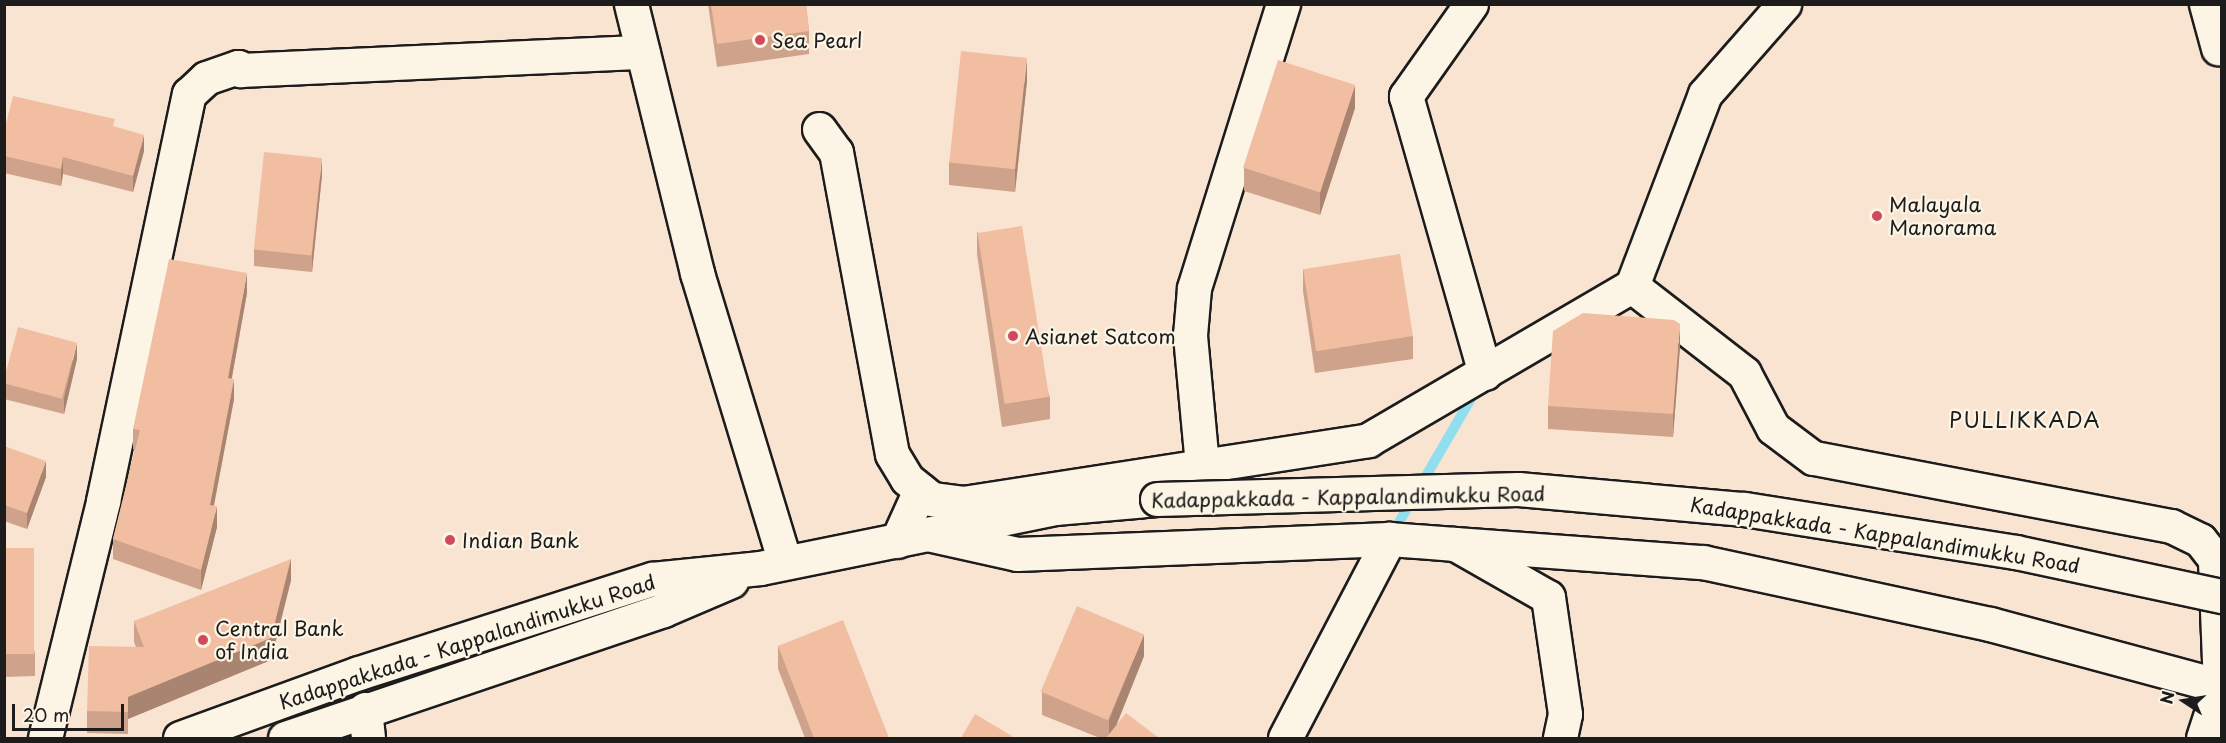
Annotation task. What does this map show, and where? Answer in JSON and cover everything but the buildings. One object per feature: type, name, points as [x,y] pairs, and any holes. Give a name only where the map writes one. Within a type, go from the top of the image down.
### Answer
[{"type":"street","points":[[631,4],[772,565]]},
{"type":"street","points":[[1202,465],[1190,335],[1194,288],[1283,4]]},
{"type":"street","points":[[1471,4],[1406,96],[1485,374]]},
{"type":"street","points":[[819,129],[836,152],[892,454],[907,479],[932,499],[963,503],[1368,440],[1485,374],[1632,286],[1705,94],[1784,4]]},
{"type":"street","points":[[2206,4],[2217,48]]},
{"type":"street","points":[[45,738],[103,501],[189,94],[206,78],[238,67],[240,70],[643,52]]},
{"type":"street","points":[[1632,286],[1744,373],[1773,428],[1813,458],[2172,526],[2200,540],[2215,559],[2220,686],[2203,738]]},
{"type":"street","name":"Kadappakkada - Kappalandimukku Road","points":[[180,738],[359,673],[652,579],[772,565],[1055,508],[1157,499],[1518,489],[1744,509],[2016,552],[2222,596]]},
{"type":"street","points":[[920,490],[912,538],[1017,554],[1389,539],[1703,562],[1990,624],[2220,686]]},
{"type":"street","points":[[1285,738],[1389,539]]},
{"type":"street","points":[[1455,544],[1548,597],[1565,714],[1560,738]]},
{"type":"street","name":"Kadappakkada - Kappalandimukku Road","points":[[285,738],[367,723],[663,610],[772,565]]},
{"type":"waterway","points":[[1391,536],[1477,388]]},
{"type":"place","name":"Sea Pearl","points":[[760,40]]},
{"type":"place","name":"Malayala Manorama","points":[[1877,216]]},
{"type":"place","name":"Asianet Satcom","points":[[1013,336]]},
{"type":"place","name":"Indian Bank","points":[[450,540]]},
{"type":"place","name":"Central Bank of India","points":[[203,640]]},
{"type":"district","name":"PULLIKKADA","points":[[2025,419]]}]
